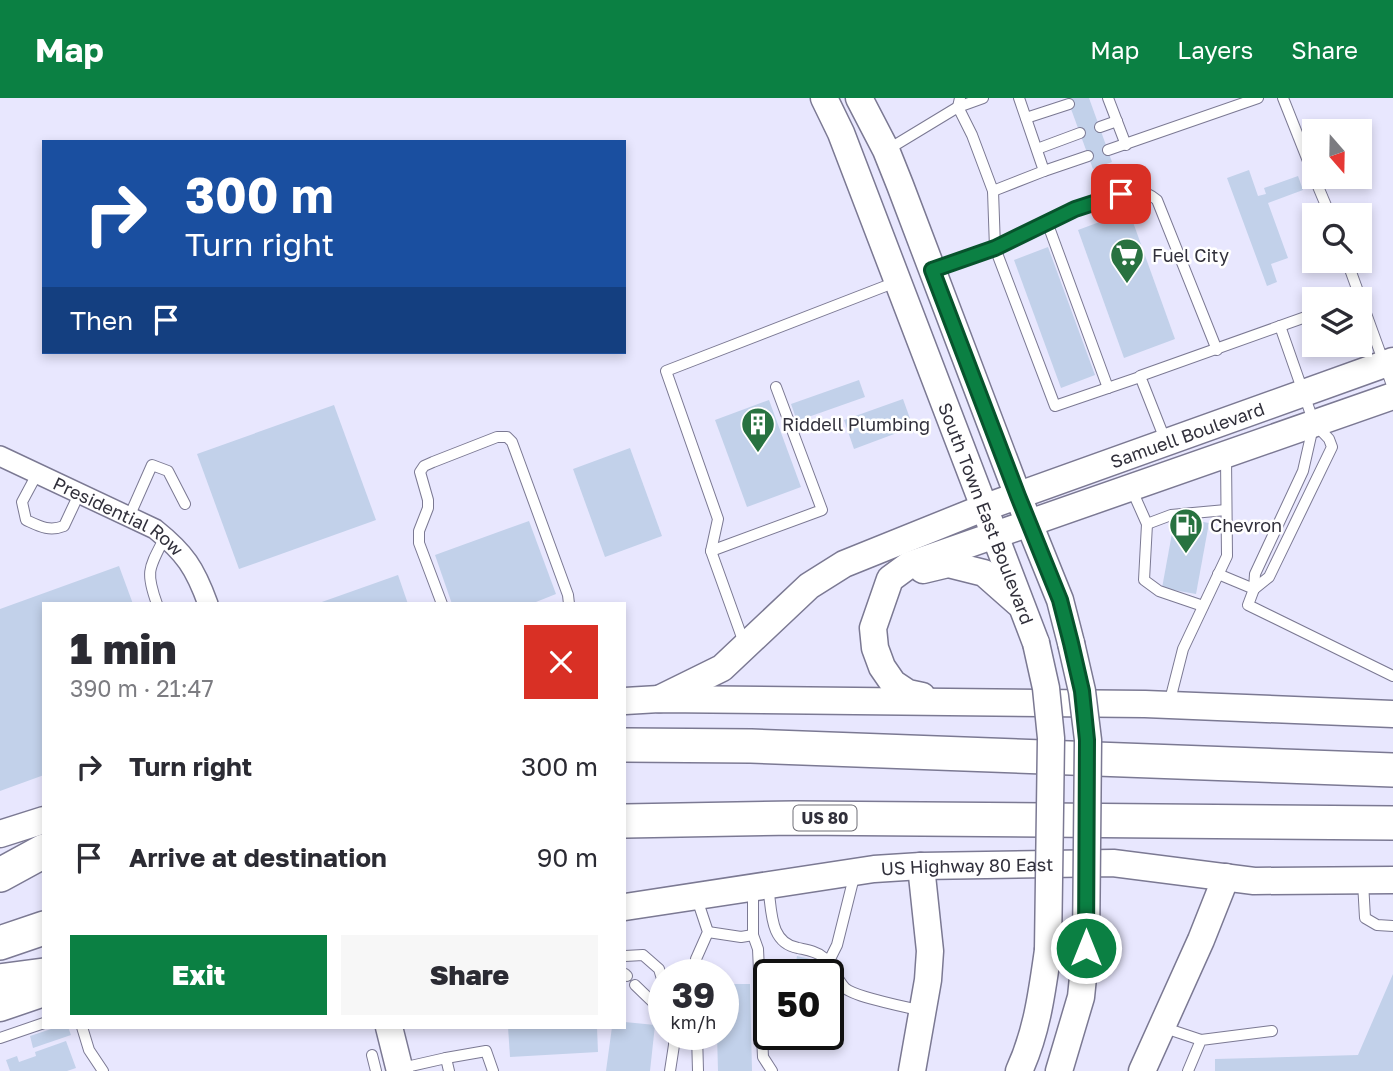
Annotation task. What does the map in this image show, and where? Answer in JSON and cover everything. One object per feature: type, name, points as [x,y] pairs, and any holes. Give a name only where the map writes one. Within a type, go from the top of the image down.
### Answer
[{"type":"highway","points":[[626,745],[737,746],[1393,770]]},
{"type":"highway","name":"US 80","points":[[626,821],[809,818],[1393,823]]},
{"type":"highway","points":[[0,875],[42,852]]},
{"type":"highway","points":[[0,892],[42,877]]},
{"type":"highway","points":[[0,943],[42,929]]},
{"type":"highway","points":[[0,982],[42,975]]},
{"type":"main road","name":"South Town East Boulevard","points":[[824,98],[841,133],[1036,643],[1046,688],[1051,738],[1048,950],[1041,1005],[1030,1046],[1019,1071]]},
{"type":"main road","name":"South Town East Boulevard","points":[[859,98],[886,150],[1060,600],[1082,691],[1087,740],[1086,948],[1081,997],[1059,1071]]},
{"type":"main road","points":[[898,281],[932,270]]},
{"type":"main road","name":"Samuell Boulevard","points":[[659,699],[722,668],[809,586],[844,564],[983,508],[1304,393],[1390,371]]},
{"type":"main road","name":"Samuell Boulevard","points":[[948,700],[908,693],[893,683],[882,667],[875,648],[873,628],[890,579],[909,565],[1393,396]]},
{"type":"main road","points":[[885,597],[915,572],[948,564],[984,573],[1022,607]]},
{"type":"main road","points":[[626,701],[948,700],[1393,714]]},
{"type":"main road","points":[[0,834],[42,821]]},
{"type":"main road","name":"US Highway 80 East","points":[[626,907],[856,872],[921,866],[1112,863],[1254,881],[1393,880]]},
{"type":"main road","points":[[912,1071],[930,951],[921,866]]},
{"type":"main road","points":[[1142,1071],[1226,877]]},
{"type":"main road","points":[[0,1008],[42,994]]},
{"type":"main road","points":[[389,1029],[392,1070]]},
{"type":"street","name":"Presidential Row","points":[[0,456],[155,529],[177,546],[197,574],[207,602]]},
{"type":"lane","points":[[886,150],[959,103],[983,98]]},
{"type":"lane","points":[[1019,98],[1044,171]]},
{"type":"lane","points":[[1108,98],[1126,145]]},
{"type":"lane","points":[[1108,150],[1258,98]]},
{"type":"lane","points":[[1283,98],[1302,146]]},
{"type":"lane","points":[[959,103],[993,191],[995,248],[1055,407],[1302,318]]},
{"type":"lane","points":[[1026,118],[1069,104]]},
{"type":"lane","points":[[1100,127],[1117,121]]},
{"type":"lane","points":[[1037,149],[1080,134]]},
{"type":"lane","points":[[993,191],[1088,156]]},
{"type":"lane","points":[[932,270],[995,248],[1075,209],[1121,194],[1137,191],[1150,194],[1157,200],[1217,350]]},
{"type":"lane","points":[[1047,222],[1108,388]]},
{"type":"lane","points":[[745,647],[711,551],[718,519],[666,370],[898,281]]},
{"type":"lane","points":[[1254,589],[1269,577],[1332,447],[1329,439],[1314,423],[1280,326]]},
{"type":"lane","points":[[1372,330],[1390,371]]},
{"type":"lane","points":[[1140,377],[1166,443]]},
{"type":"lane","points":[[711,551],[822,510],[776,387]]},
{"type":"lane","points":[[1314,423],[1303,471],[1255,574],[1254,589],[1248,606],[1393,676]]},
{"type":"lane","points":[[441,602],[419,543],[419,531],[428,500],[420,472],[424,466],[433,462],[497,438],[507,437],[512,442],[569,602]]},
{"type":"lane","points":[[1168,705],[1183,649],[1227,556],[1226,454]]},
{"type":"lane","points":[[129,517],[152,465],[168,471],[185,504]]},
{"type":"lane","points":[[37,474],[22,502],[26,520],[46,528],[64,526],[79,494]]},
{"type":"lane","points":[[1130,487],[1147,524],[1144,580],[1158,592],[1203,606]]},
{"type":"lane","points":[[1147,524],[1171,515],[1226,510]]},
{"type":"lane","points":[[156,602],[148,579],[152,563],[166,537]]},
{"type":"lane","points":[[1218,573],[1254,589]]},
{"type":"lane","points":[[830,959],[837,945],[856,872]]},
{"type":"lane","points":[[1363,880],[1365,918],[1377,925],[1393,926]]},
{"type":"lane","points":[[761,887],[753,934],[758,949],[763,1057],[772,1071]]},
{"type":"lane","points":[[761,887],[778,937],[788,947],[814,951],[825,959]]},
{"type":"lane","points":[[696,896],[708,932],[696,959]]},
{"type":"lane","points":[[708,932],[741,937],[753,934]]},
{"type":"lane","points":[[626,956],[643,955],[648,959]]},
{"type":"lane","points":[[635,985],[648,998]]},
{"type":"lane","points":[[844,985],[849,992],[923,1011]]},
{"type":"lane","points":[[0,1038],[42,1024]]},
{"type":"lane","points":[[1162,1027],[1201,1040],[1272,1031]]},
{"type":"lane","points":[[83,1029],[89,1050],[103,1071]]},
{"type":"lane","points":[[1188,1071],[1201,1040]]},
{"type":"lane","points":[[670,1071],[673,1050]]},
{"type":"lane","points":[[697,1050],[698,1071]]},
{"type":"lane","points":[[372,1055],[392,1070],[486,1051],[493,1071]]},
{"type":"lane","points":[[446,1058],[449,1071]]},
{"type":"building","points":[[1067,98],[1089,98],[1112,162],[1093,169]]},
{"type":"building","points":[[1249,170],[1258,196],[1266,194],[1264,188],[1298,176],[1303,190],[1268,203],[1288,258],[1271,264],[1277,282],[1267,286],[1227,178]]},
{"type":"building","name":"Fuel City","points":[[1129,211],[1175,339],[1124,358],[1078,230]]},
{"type":"building","points":[[1048,247],[1095,375],[1061,388],[1014,260]]},
{"type":"building","points":[[859,380],[865,397],[797,421],[791,404]]},
{"type":"building","points":[[903,399],[913,427],[854,449],[844,420]]},
{"type":"building","name":"Riddell Plumbing","points":[[769,400],[801,487],[747,507],[715,420]]},
{"type":"building","points":[[334,405],[376,520],[239,569],[197,454]]},
{"type":"building","points":[[630,448],[662,536],[605,557],[573,469]]},
{"type":"building","name":"Chevron","points":[[1175,517],[1209,523],[1196,594],[1162,588]]},
{"type":"building","points":[[529,521],[556,594],[536,602],[451,602],[435,555]]},
{"type":"building","points":[[119,566],[132,602],[42,602],[42,776],[0,791],[0,609]]},
{"type":"building","points":[[398,575],[407,602],[322,602]]},
{"type":"building","points":[[1393,974],[1393,1071],[1215,1071],[1215,1059],[1358,1055]]},
{"type":"building","points":[[739,984],[750,984],[752,1071],[718,1071],[717,1050],[739,1050]]},
{"type":"building","points":[[626,1022],[648,1024],[648,1050],[652,1050],[650,1071],[606,1071],[612,1029],[626,1029]]},
{"type":"building","points":[[51,1029],[69,1029],[71,1035],[33,1048],[30,1036]]},
{"type":"building","points":[[508,1029],[597,1029],[598,1052],[510,1057]]},
{"type":"building","points":[[66,1041],[76,1068],[67,1071],[10,1071],[6,1060],[17,1056],[19,1062],[36,1056],[35,1052]]},
{"type":"place","name":"Fuel City","points":[[1127,285]]},
{"type":"place","name":"Riddell Plumbing","points":[[758,454]]},
{"type":"place","name":"Chevron","points":[[1186,555]]},
{"type":"route","points":[[1086,948],[1087,740],[1082,691],[1060,600],[932,270],[995,248],[1075,209],[1121,194]]}]
